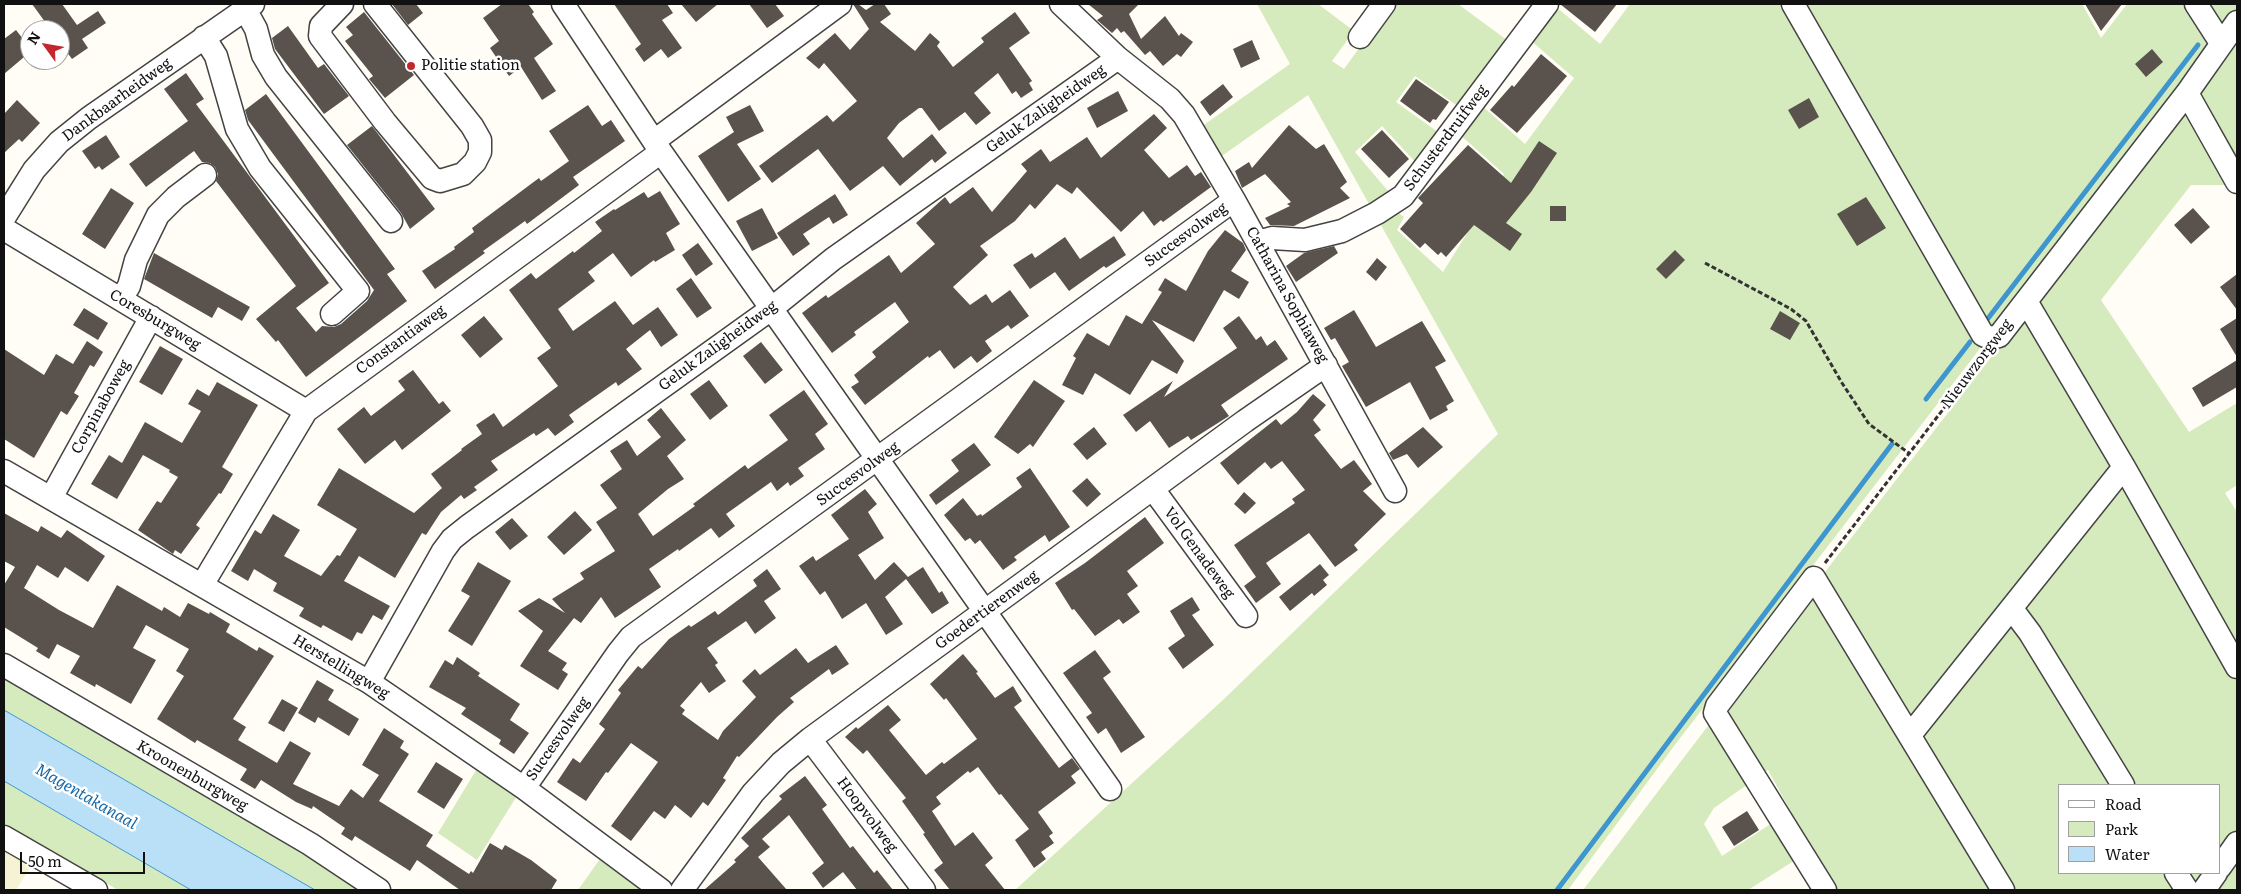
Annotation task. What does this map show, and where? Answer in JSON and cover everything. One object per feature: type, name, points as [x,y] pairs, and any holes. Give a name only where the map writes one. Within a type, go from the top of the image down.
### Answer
[{"type":"street","points":[[329,8],[321,26],[320,36],[385,122],[432,178],[440,181],[464,174],[480,152],[480,140],[472,126],[375,4]]},
{"type":"street","points":[[563,4],[658,147],[770,309],[1110,789]]},
{"type":"street","name":"Constantiaweg","points":[[202,585],[306,411],[658,147],[840,4]]},
{"type":"street","name":"Catharina Sophiaweg","points":[[1061,4],[1118,58],[1170,99],[1184,115],[1258,242],[1395,491]]},
{"type":"street","points":[[1360,37],[1384,4]]},
{"type":"street","name":"Schusterdruifweg","points":[[1258,242],[1272,238],[1305,240],[1342,231],[1377,213],[1403,196],[1547,4]]},
{"type":"street","points":[[1794,4],[1983,335],[1990,338],[1999,336]]},
{"type":"street","points":[[2196,4],[2221,43]]},
{"type":"street","points":[[249,6],[263,55],[276,76],[391,221]]},
{"type":"street","name":"Dankbaarheidweg","points":[[4,218],[34,170],[59,142],[89,118],[249,6]]},
{"type":"street","name":"Nieuwzorgweg","points":[[1999,336],[2187,93],[2237,22]]},
{"type":"street","points":[[204,38],[216,56],[237,129],[260,168],[358,291],[332,314]]},
{"type":"street","name":"Geluk Zaligheidweg","points":[[369,682],[443,550],[452,539],[770,309],[833,260],[1118,58]]},
{"type":"street","points":[[2187,93],[2237,182]]},
{"type":"street","points":[[121,300],[129,286],[136,260],[158,215],[176,197],[206,175]]},
{"type":"street","name":"Succesvolweg","points":[[524,788],[630,637],[1234,200]]},
{"type":"street","name":"Coresburgweg","points":[[4,230],[306,411]]},
{"type":"street","points":[[2026,301],[2124,467],[2237,667]]},
{"type":"street","name":"Corpinaboweg","points":[[51,498],[151,317]]},
{"type":"street","name":"Goedertierenweg","points":[[682,890],[753,793],[781,763],[810,739],[1245,420],[1326,365]]},
{"type":"street","points":[[1910,735],[2124,467]]},
{"type":"street","name":"Herstellingweg","points":[[4,471],[369,682],[524,788],[661,890]]},
{"type":"street","name":"Vol Genadeweg","points":[[1153,489],[1246,616]]},
{"type":"street","points":[[1825,890],[1718,721],[1715,713],[1717,706],[1814,578],[2003,890]]},
{"type":"street","points":[[2012,609],[2030,633],[2122,784]]},
{"type":"street","name":"Kroonenburgweg","points":[[4,665],[310,844],[379,890]]},
{"type":"street","name":"Hoopvolweg","points":[[810,739],[924,890]]},
{"type":"street","points":[[4,837],[96,890]]},
{"type":"street","points":[[2221,867],[2237,843]]},
{"type":"street","points":[[2177,874],[2187,890]]},
{"type":"street","points":[[2204,890],[2215,874]]},
{"type":"path","points":[[1705,264],[1791,309],[1806,321],[1842,384],[1870,424],[1910,454]]},
{"type":"path","name":"Nieuwzorgweg","points":[[1814,578],[1999,336]]},
{"type":"shaded area","points":[[4,846],[33,863],[16,890],[4,890]]},
{"type":"green space","points":[[1257,4],[1318,4],[1354,31],[1332,61],[1344,69],[1391,4],[1458,4],[1511,43],[1462,109],[1415,76],[1396,102],[1442,135],[1419,166],[1382,126],[1355,152],[1393,197],[1388,205],[1404,217],[1397,230],[1443,272],[1504,174],[1458,133],[1480,104],[1525,144],[1574,78],[1529,39],[1555,6],[1600,44],[1630,4],[2082,4],[2101,38],[2127,4],[2191,4],[2212,42],[2042,268],[1674,746],[1568,890],[1015,890],[1224,699],[1498,434],[1308,95],[1219,158],[1201,127],[1290,64]]},
{"type":"green space","points":[[2202,4],[2237,4],[2237,15],[2230,23],[2220,24]]},
{"type":"green space","points":[[2237,35],[2237,173],[2200,107],[2199,88]]},
{"type":"green space","points":[[2186,105],[2228,185],[2191,185],[2101,300],[2189,432],[2237,403],[2237,485],[2225,493],[2237,512],[2237,890],[1834,890],[1768,770],[1714,808],[1704,824],[1722,856],[1778,819],[1800,857],[1748,890],[1583,890],[1838,555]]},
{"type":"green space","points":[[4,672],[366,890],[315,890],[4,710]]},
{"type":"green space","points":[[481,762],[520,791],[477,860],[438,833]]},
{"type":"green space","points":[[4,781],[191,890],[118,890],[4,824]]},
{"type":"green space","points":[[602,856],[640,885],[637,890],[578,890]]},
{"type":"water","name":"Magentakanaal","points":[[4,710],[315,890],[191,890],[4,781]]},
{"type":"building","points":[[32,4],[62,4],[77,25],[98,11],[106,23],[82,39],[88,48],[72,59],[70,56],[70,20],[44,20]]},
{"type":"building","points":[[392,4],[416,4],[423,13],[408,25]]},
{"type":"building","points":[[502,4],[528,4],[534,12],[532,14],[553,44],[534,58],[556,91],[542,100],[521,67],[509,76],[490,48],[499,41],[483,18]]},
{"type":"building","points":[[614,4],[667,4],[673,13],[662,20],[682,48],[668,58],[661,49],[644,62],[635,49],[641,44]]},
{"type":"building","points":[[681,4],[718,4],[696,22]]},
{"type":"building","points":[[749,4],[775,4],[784,16],[767,28]]},
{"type":"building","points":[[853,4],[858,4],[866,10],[875,4],[884,4],[891,14],[880,22],[915,51],[930,33],[940,42],[937,46],[953,67],[984,42],[981,38],[1015,12],[1030,33],[1009,48],[1032,81],[1029,83],[1033,90],[1021,98],[1016,91],[1012,94],[998,73],[974,93],[991,113],[976,125],[965,112],[939,131],[922,108],[919,108],[899,123],[887,138],[903,158],[932,134],[947,153],[935,163],[932,159],[900,186],[883,166],[850,191],[818,149],[772,183],[759,166],[827,115],[833,122],[857,101],[824,63],[819,69],[806,58],[835,33],[850,50],[869,29]]},
{"type":"building","points":[[1088,4],[1139,4],[1129,14],[1141,39],[1165,16],[1179,36],[1181,33],[1193,42],[1181,57],[1177,54],[1163,66],[1150,51],[1145,55],[1124,31],[1121,33],[1117,28],[1112,33],[1097,20],[1103,16]]},
{"type":"building","points":[[1560,4],[1617,4],[1595,32]]},
{"type":"building","points":[[2085,4],[2122,4],[2101,31]]},
{"type":"building","points":[[364,12],[414,75],[385,98],[369,79],[373,76],[345,41],[353,35],[346,27]]},
{"type":"building","points":[[288,26],[318,68],[324,64],[349,96],[324,114],[275,49],[272,38]]},
{"type":"building","points":[[16,30],[20,35],[20,60],[4,74],[4,39]]},
{"type":"building","points":[[1252,40],[1260,59],[1241,68],[1233,49]]},
{"type":"building","points":[[2152,49],[2163,62],[2146,77],[2135,64]]},
{"type":"building","points":[[1541,54],[1567,76],[1517,133],[1490,110],[1512,85],[1514,87]]},
{"type":"building","points":[[186,73],[204,99],[196,104],[329,283],[296,308],[316,332],[322,326],[334,327],[341,324],[367,301],[374,290],[248,120],[245,110],[266,94],[395,269],[387,274],[407,301],[306,377],[278,340],[276,342],[256,319],[296,286],[216,181],[218,174],[215,167],[210,163],[202,162],[194,151],[146,187],[129,164],[188,121],[164,89]]},
{"type":"building","points":[[1416,79],[1449,102],[1436,120],[1433,119],[1430,123],[1400,101]]},
{"type":"building","points":[[1223,84],[1233,97],[1210,116],[1200,102]]},
{"type":"building","points":[[1118,91],[1128,111],[1097,128],[1087,108]]},
{"type":"building","points":[[1809,98],[1819,117],[1799,129],[1788,110]]},
{"type":"building","points":[[17,100],[40,123],[22,142],[19,139],[4,153],[4,114]]},
{"type":"building","points":[[588,105],[602,126],[611,120],[625,141],[573,177],[579,185],[527,224],[525,221],[483,251],[485,253],[435,289],[422,271],[455,249],[454,247],[474,232],[472,228],[539,178],[541,181],[569,161],[549,131]]},
{"type":"building","points":[[750,105],[764,131],[737,144],[761,179],[728,202],[698,156],[734,132],[726,117]]},
{"type":"building","points":[[1154,114],[1167,128],[1144,150],[1169,178],[1187,165],[1195,176],[1201,172],[1211,187],[1163,222],[1161,220],[1154,226],[1143,211],[1121,232],[1077,187],[1072,194],[1057,184],[1035,209],[1030,204],[1015,221],[980,246],[988,255],[953,287],[970,305],[986,294],[992,303],[1010,290],[1029,316],[1011,329],[1008,325],[985,341],[992,351],[977,363],[971,356],[954,369],[940,350],[929,358],[928,356],[865,405],[851,387],[859,382],[854,375],[876,357],[872,352],[909,322],[895,302],[854,332],[856,335],[832,353],[802,313],[826,295],[828,298],[889,255],[901,273],[935,244],[916,223],[945,197],[950,204],[973,187],[992,212],[1027,171],[1021,164],[1041,149],[1050,162],[1087,137],[1101,158]]},
{"type":"building","points":[[1289,125],[1316,149],[1324,144],[1347,182],[1340,188],[1350,198],[1294,226],[1270,225],[1265,218],[1290,206],[1287,204],[1291,202],[1265,174],[1242,188],[1235,171],[1249,162],[1252,168]]},
{"type":"building","points":[[372,126],[435,209],[410,229],[401,213],[347,145]]},
{"type":"building","points":[[1382,130],[1409,159],[1389,178],[1361,149]]},
{"type":"building","points":[[106,135],[120,157],[102,170],[99,166],[95,169],[82,151]]},
{"type":"building","points":[[1539,141],[1557,153],[1531,192],[1506,223],[1522,234],[1510,251],[1474,225],[1446,257],[1441,252],[1438,255],[1425,243],[1420,248],[1400,229],[1423,203],[1418,198],[1468,145],[1511,183]]},
{"type":"building","points":[[111,188],[134,203],[105,249],[82,234]]},
{"type":"building","points":[[660,191],[680,224],[666,233],[675,250],[655,262],[654,260],[631,277],[613,253],[588,272],[595,281],[558,309],[573,331],[615,301],[633,325],[658,307],[678,335],[661,347],[650,330],[626,349],[642,369],[618,386],[616,382],[569,415],[574,422],[555,436],[548,428],[536,436],[534,433],[491,461],[498,470],[474,487],[477,490],[464,499],[461,495],[441,512],[426,535],[422,533],[395,578],[359,556],[344,581],[390,606],[382,620],[373,615],[362,634],[357,632],[352,641],[323,625],[321,628],[299,616],[304,608],[273,591],[277,583],[254,569],[248,581],[231,571],[255,530],[261,534],[273,514],[300,530],[284,556],[321,576],[337,555],[340,556],[357,529],[317,505],[339,468],[414,513],[442,488],[431,474],[482,434],[476,425],[494,413],[503,427],[558,386],[537,358],[551,348],[509,290],[531,273],[536,279],[573,251],[574,253],[602,231],[595,222],[614,209],[644,192],[648,198]]},
{"type":"building","points":[[835,194],[848,215],[833,224],[829,217],[803,234],[810,244],[793,256],[777,233]]},
{"type":"building","points":[[1866,197],[1886,228],[1857,246],[1837,214]]},
{"type":"building","points":[[1550,206],[1566,206],[1566,221],[1550,221]]},
{"type":"building","points":[[762,208],[778,238],[752,251],[736,221]]},
{"type":"building","points":[[2193,208],[2210,227],[2191,244],[2174,225]]},
{"type":"building","points":[[1225,230],[1243,243],[1246,250],[1231,271],[1249,282],[1239,299],[1224,290],[1194,342],[1152,320],[1184,361],[1177,374],[1152,360],[1130,395],[1095,373],[1083,395],[1062,385],[1076,358],[1073,356],[1087,333],[1109,346],[1126,315],[1142,324],[1162,292],[1158,290],[1165,278],[1186,291],[1208,251]]},
{"type":"building","points":[[1114,236],[1126,255],[1106,268],[1104,266],[1069,291],[1055,272],[1030,289],[1013,265],[1032,253],[1035,258],[1065,237],[1080,259]]},
{"type":"building","points":[[698,243],[713,264],[696,276],[682,255]]},
{"type":"building","points":[[1334,246],[1338,253],[1296,282],[1286,266],[1304,253]]},
{"type":"building","points":[[1675,250],[1685,260],[1666,279],[1656,269]]},
{"type":"building","points":[[154,253],[250,307],[242,321],[218,307],[212,318],[144,279]]},
{"type":"building","points":[[1377,258],[1387,267],[1376,281],[1366,272]]},
{"type":"building","points":[[2237,274],[2237,310],[2220,287]]},
{"type":"building","points":[[691,278],[712,308],[697,318],[676,289]]},
{"type":"building","points":[[84,308],[108,323],[98,340],[73,325]]},
{"type":"building","points":[[1354,310],[1376,347],[1422,321],[1446,361],[1435,367],[1454,401],[1446,406],[1448,410],[1430,420],[1410,382],[1366,407],[1342,366],[1349,362],[1335,338],[1331,340],[1324,328]]},
{"type":"building","points":[[1780,311],[1800,323],[1790,340],[1770,329]]},
{"type":"building","points":[[484,316],[503,339],[480,358],[461,335]]},
{"type":"building","points":[[1239,316],[1256,340],[1261,336],[1267,346],[1275,340],[1288,359],[1221,405],[1229,416],[1191,440],[1188,436],[1169,448],[1150,421],[1136,432],[1123,415],[1173,381],[1164,397],[1237,348],[1223,328]]},
{"type":"building","points":[[2237,318],[2237,357],[2220,329]]},
{"type":"building","points":[[87,341],[103,352],[94,367],[90,365],[74,393],[79,396],[67,415],[61,411],[34,458],[4,439],[4,349],[44,375],[56,354],[73,364]]},
{"type":"building","points":[[761,342],[783,370],[765,384],[743,356]]},
{"type":"building","points":[[160,346],[183,359],[162,395],[139,382]]},
{"type":"building","points":[[2237,360],[2237,387],[2203,407],[2192,388]]},
{"type":"building","points":[[413,370],[439,404],[443,401],[451,411],[402,450],[395,440],[365,464],[337,429],[364,407],[371,416],[405,390],[398,381]]},
{"type":"building","points":[[709,380],[728,406],[710,420],[690,394]]},
{"type":"building","points":[[1034,380],[1065,401],[1033,447],[1030,444],[1018,454],[994,437]]},
{"type":"building","points":[[217,382],[258,405],[222,467],[233,474],[221,494],[219,493],[196,525],[200,528],[181,554],[175,550],[173,554],[138,530],[157,501],[161,503],[178,477],[169,472],[170,470],[143,455],[117,499],[91,484],[109,455],[122,463],[145,422],[182,443],[201,411],[188,404],[197,389],[209,396]]},
{"type":"building","points":[[804,390],[828,424],[815,434],[825,449],[798,468],[804,476],[790,486],[788,482],[777,491],[771,482],[726,514],[735,526],[719,538],[711,528],[679,551],[678,549],[649,569],[661,587],[615,618],[601,597],[581,623],[574,618],[548,651],[567,663],[562,670],[568,674],[558,690],[520,666],[543,631],[518,611],[539,598],[565,613],[552,599],[584,579],[580,573],[615,551],[596,522],[617,508],[600,485],[622,469],[610,451],[627,440],[637,456],[661,437],[647,420],[661,408],[686,440],[667,456],[684,479],[668,489],[638,514],[653,536],[695,506],[693,504],[745,465],[748,469],[788,440],[769,415]]},
{"type":"building","points":[[1313,394],[1326,405],[1313,420],[1321,430],[1314,435],[1341,469],[1354,460],[1372,484],[1363,491],[1386,514],[1354,545],[1358,550],[1335,567],[1309,533],[1266,563],[1281,584],[1256,603],[1244,586],[1256,577],[1234,545],[1295,503],[1292,499],[1305,490],[1282,461],[1271,469],[1265,462],[1238,485],[1220,463],[1276,419],[1281,425],[1297,412]]},
{"type":"building","points":[[1094,427],[1107,444],[1087,460],[1073,444]]},
{"type":"building","points":[[1423,427],[1443,447],[1418,468],[1407,454],[1393,460],[1389,453]]},
{"type":"building","points":[[974,443],[991,465],[936,505],[929,495],[959,471],[951,460]]},
{"type":"building","points":[[1030,468],[1070,527],[1049,542],[1045,535],[1014,557],[1017,560],[1003,570],[980,540],[975,544],[970,538],[965,541],[944,515],[963,498],[977,516],[981,514],[982,516],[1022,487],[1016,478]]},
{"type":"building","points":[[1087,478],[1101,494],[1087,507],[1072,491]]},
{"type":"building","points":[[865,489],[877,504],[868,512],[884,538],[858,555],[875,580],[894,562],[908,577],[923,567],[939,593],[942,591],[949,603],[932,614],[906,579],[885,597],[903,624],[886,635],[866,603],[842,619],[825,591],[820,595],[799,566],[813,556],[816,561],[849,539],[831,515]]},
{"type":"building","points":[[1244,492],[1256,503],[1245,514],[1234,504]]},
{"type":"building","points":[[575,511],[592,530],[564,555],[547,537]]},
{"type":"building","points":[[4,513],[38,532],[41,526],[61,538],[67,530],[105,556],[88,582],[65,567],[58,578],[37,565],[24,588],[59,610],[93,628],[117,585],[162,611],[164,607],[180,617],[188,603],[209,614],[210,612],[230,624],[226,632],[257,651],[259,647],[274,656],[233,719],[246,727],[238,740],[277,763],[290,741],[311,753],[293,784],[339,806],[351,789],[363,798],[379,775],[362,765],[384,728],[404,741],[400,748],[409,754],[379,801],[433,835],[426,846],[469,874],[471,871],[473,873],[490,843],[502,850],[505,845],[531,860],[557,880],[551,890],[460,890],[417,860],[410,871],[355,836],[352,841],[341,834],[345,828],[313,806],[312,809],[296,802],[261,780],[255,789],[240,780],[247,769],[197,740],[195,743],[157,719],[184,676],[176,671],[189,649],[146,625],[133,648],[156,660],[131,704],[96,684],[95,687],[70,673],[80,656],[57,644],[49,659],[36,651],[38,648],[4,627],[4,585],[15,567],[4,561]]},
{"type":"building","points":[[1145,517],[1164,543],[1127,571],[1138,586],[1127,594],[1140,612],[1123,624],[1119,619],[1095,636],[1074,609],[1072,610],[1055,583],[1085,563]]},
{"type":"building","points":[[512,518],[528,536],[510,550],[495,532]]},
{"type":"building","points":[[478,562],[511,581],[472,646],[448,631],[470,596],[461,591]]},
{"type":"building","points":[[1320,564],[1329,575],[1323,580],[1327,585],[1314,596],[1312,593],[1290,611],[1279,597]]},
{"type":"building","points":[[767,569],[781,589],[764,601],[776,618],[755,634],[746,621],[707,648],[718,663],[715,665],[726,681],[709,693],[701,682],[680,706],[685,710],[682,714],[718,740],[723,731],[756,697],[742,681],[755,669],[760,675],[796,648],[808,663],[836,645],[849,664],[832,675],[829,669],[790,698],[794,702],[739,757],[737,756],[723,778],[726,780],[708,806],[703,802],[691,818],[675,805],[665,819],[654,811],[631,841],[611,826],[658,762],[631,743],[608,773],[606,772],[586,801],[557,782],[573,758],[580,763],[605,729],[599,724],[621,693],[618,690],[638,666],[642,669],[669,639],[689,625],[691,627],[715,611],[718,615],[757,586],[753,580]]},
{"type":"building","points":[[1192,597],[1200,610],[1192,615],[1214,645],[1183,669],[1168,648],[1185,636],[1170,611]]},
{"type":"building","points":[[1095,650],[1111,672],[1103,678],[1145,737],[1121,753],[1106,728],[1098,734],[1086,717],[1092,713],[1063,673]]},
{"type":"building","points":[[963,654],[978,672],[976,673],[995,698],[1013,686],[1022,701],[1014,707],[1059,768],[1072,758],[1080,769],[1071,776],[1076,783],[1038,812],[1053,833],[1049,836],[1054,843],[1041,852],[1046,859],[1034,868],[1015,840],[1029,829],[1001,794],[999,795],[978,767],[970,773],[968,771],[936,797],[941,804],[932,811],[955,846],[973,832],[993,858],[985,865],[1005,890],[950,890],[934,870],[943,863],[923,834],[925,833],[902,801],[906,798],[867,750],[863,754],[845,737],[888,705],[901,720],[889,730],[926,775],[942,762],[944,764],[977,739],[946,698],[944,700],[930,684]]},
{"type":"building","points":[[457,657],[480,673],[478,676],[520,704],[510,720],[529,733],[514,754],[499,744],[501,740],[461,714],[466,708],[429,687],[445,660],[453,665]]},
{"type":"building","points":[[317,680],[334,690],[328,700],[359,719],[349,736],[318,717],[315,723],[298,713]]},
{"type":"building","points":[[282,699],[298,708],[284,732],[268,723]]},
{"type":"building","points":[[436,762],[463,779],[444,809],[417,792]]},
{"type":"building","points":[[805,776],[827,805],[822,809],[850,848],[853,846],[874,873],[877,870],[893,890],[857,890],[843,872],[823,888],[812,873],[824,863],[789,815],[762,839],[770,847],[758,857],[787,890],[704,890],[736,862],[734,860],[749,846],[741,838],[782,799],[779,796]]},
{"type":"building","points":[[1747,811],[1759,830],[1734,846],[1722,827]]},
{"type":"waterway","points":[[1986,321],[2198,45]]},
{"type":"waterway","points":[[1926,399],[1970,342]]},
{"type":"waterway","points":[[1557,890],[1892,444]]},
{"type":"place","name":"Politie station","points":[[411,66]]}]
